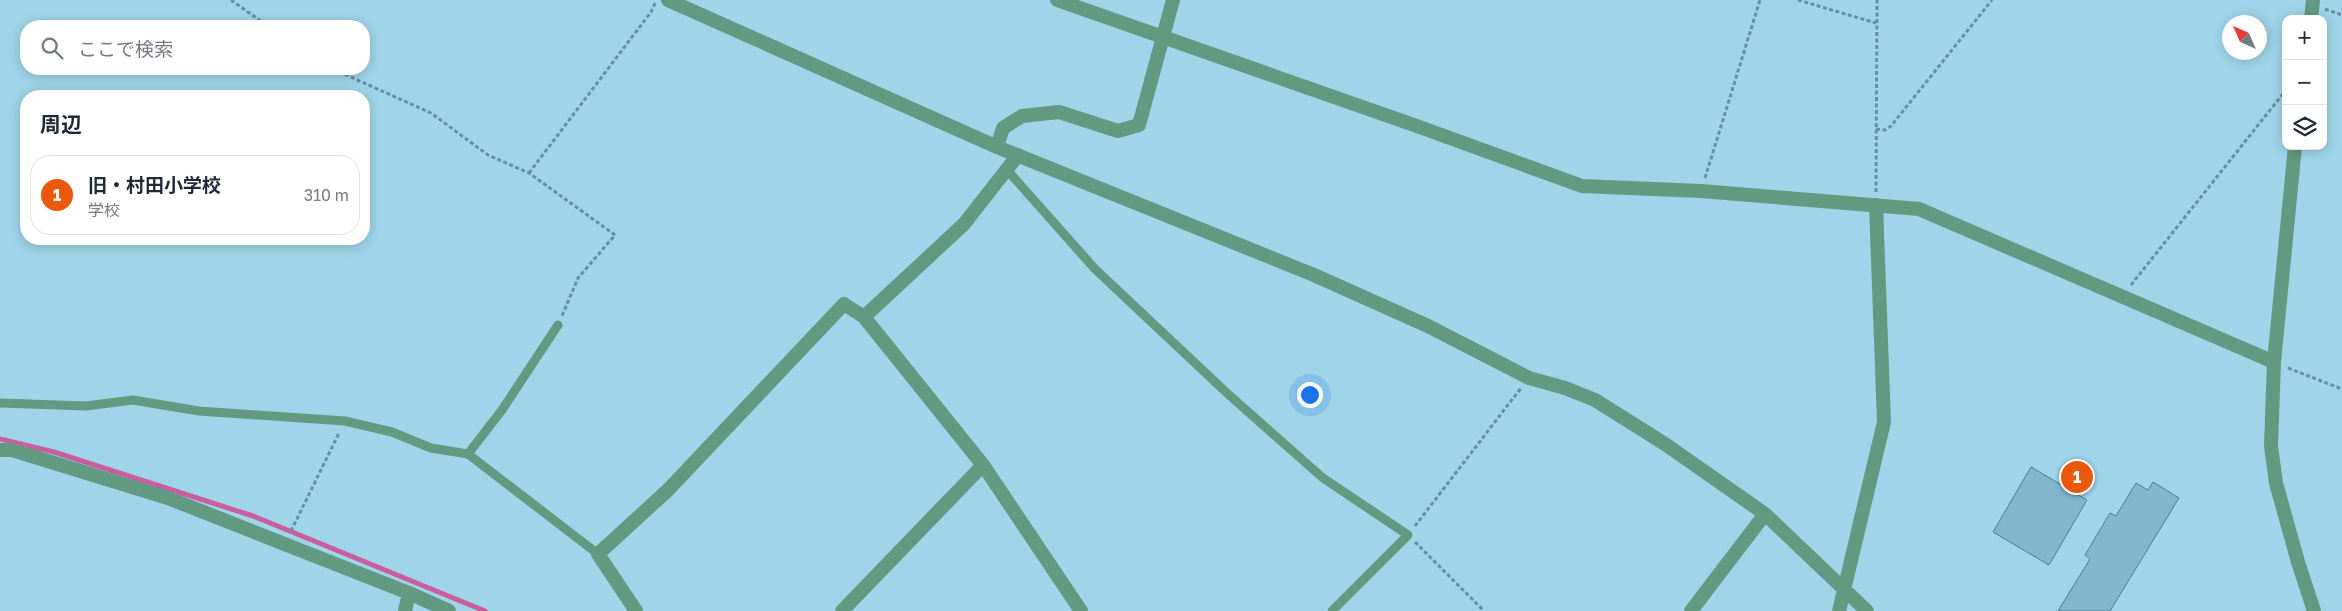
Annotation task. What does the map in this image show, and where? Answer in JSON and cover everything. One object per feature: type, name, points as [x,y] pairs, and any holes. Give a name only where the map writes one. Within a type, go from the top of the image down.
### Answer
[{"type":"street","points":[[668,0],[997,147],[1314,275],[1428,326],[1529,378],[1565,388],[1595,400],[1665,444],[1765,514],[1867,611]]},
{"type":"street","points":[[1057,0],[1582,186],[1701,191],[1920,209],[2274,362]]},
{"type":"street","points":[[997,147],[1003,128],[1022,116],[1059,112],[1118,131],[1138,125],[1173,0]]},
{"type":"street","points":[[2311,15],[2313,0]]},
{"type":"street","points":[[2295,150],[2274,362],[2271,446],[2276,483],[2314,611]]},
{"type":"street","points":[[864,317],[964,224],[1008,171],[1018,155]]},
{"type":"street","points":[[1839,611],[1884,422],[1876,205]]},
{"type":"street","points":[[636,611],[598,554],[668,490],[844,304],[864,317],[983,465],[1081,611]]},
{"type":"street","points":[[0,450],[12,450],[168,498],[409,593],[449,611]]},
{"type":"street","points":[[842,611],[983,465]]},
{"type":"street","points":[[1691,611],[1765,514]]},
{"type":"street","points":[[405,611],[409,593]]},
{"type":"lane","points":[[1008,171],[1095,269],[1228,394],[1323,478],[1408,535],[1332,611]]},
{"type":"lane","points":[[468,454],[502,410],[558,325]]},
{"type":"lane","points":[[0,403],[86,406],[134,400],[199,411],[345,421],[392,432],[430,448],[468,454],[598,554]]},
{"type":"path","points":[[231,0],[259,20]]},
{"type":"path","points":[[529,174],[650,12],[656,0]]},
{"type":"path","points":[[1701,191],[1760,0]]},
{"type":"path","points":[[1798,0],[1876,23]]},
{"type":"path","points":[[1876,0],[1876,205]]},
{"type":"path","points":[[1876,130],[1885,130],[1891,126],[1992,0]]},
{"type":"path","points":[[346,75],[431,113],[488,155],[529,174],[615,234],[578,278],[558,325]]},
{"type":"path","points":[[2122,297],[2282,95]]},
{"type":"path","points":[[2274,362],[2342,389]]},
{"type":"path","points":[[1484,611],[1408,535],[1529,378]]},
{"type":"path","points":[[284,545],[345,421]]},
{"type":"building","points":[[2031,467],[2087,500],[2049,565],[1993,532]]},
{"type":"building","points":[[2153,482],[2179,498],[2110,611],[2058,611],[2090,559],[2085,555],[2110,513],[2116,516],[2136,483],[2148,490]]},
{"type":"waterway","points":[[0,439],[54,452],[253,516],[485,611]]},
{"type":"place","name":"旧・村田小学校","points":[[2077,477]]}]
